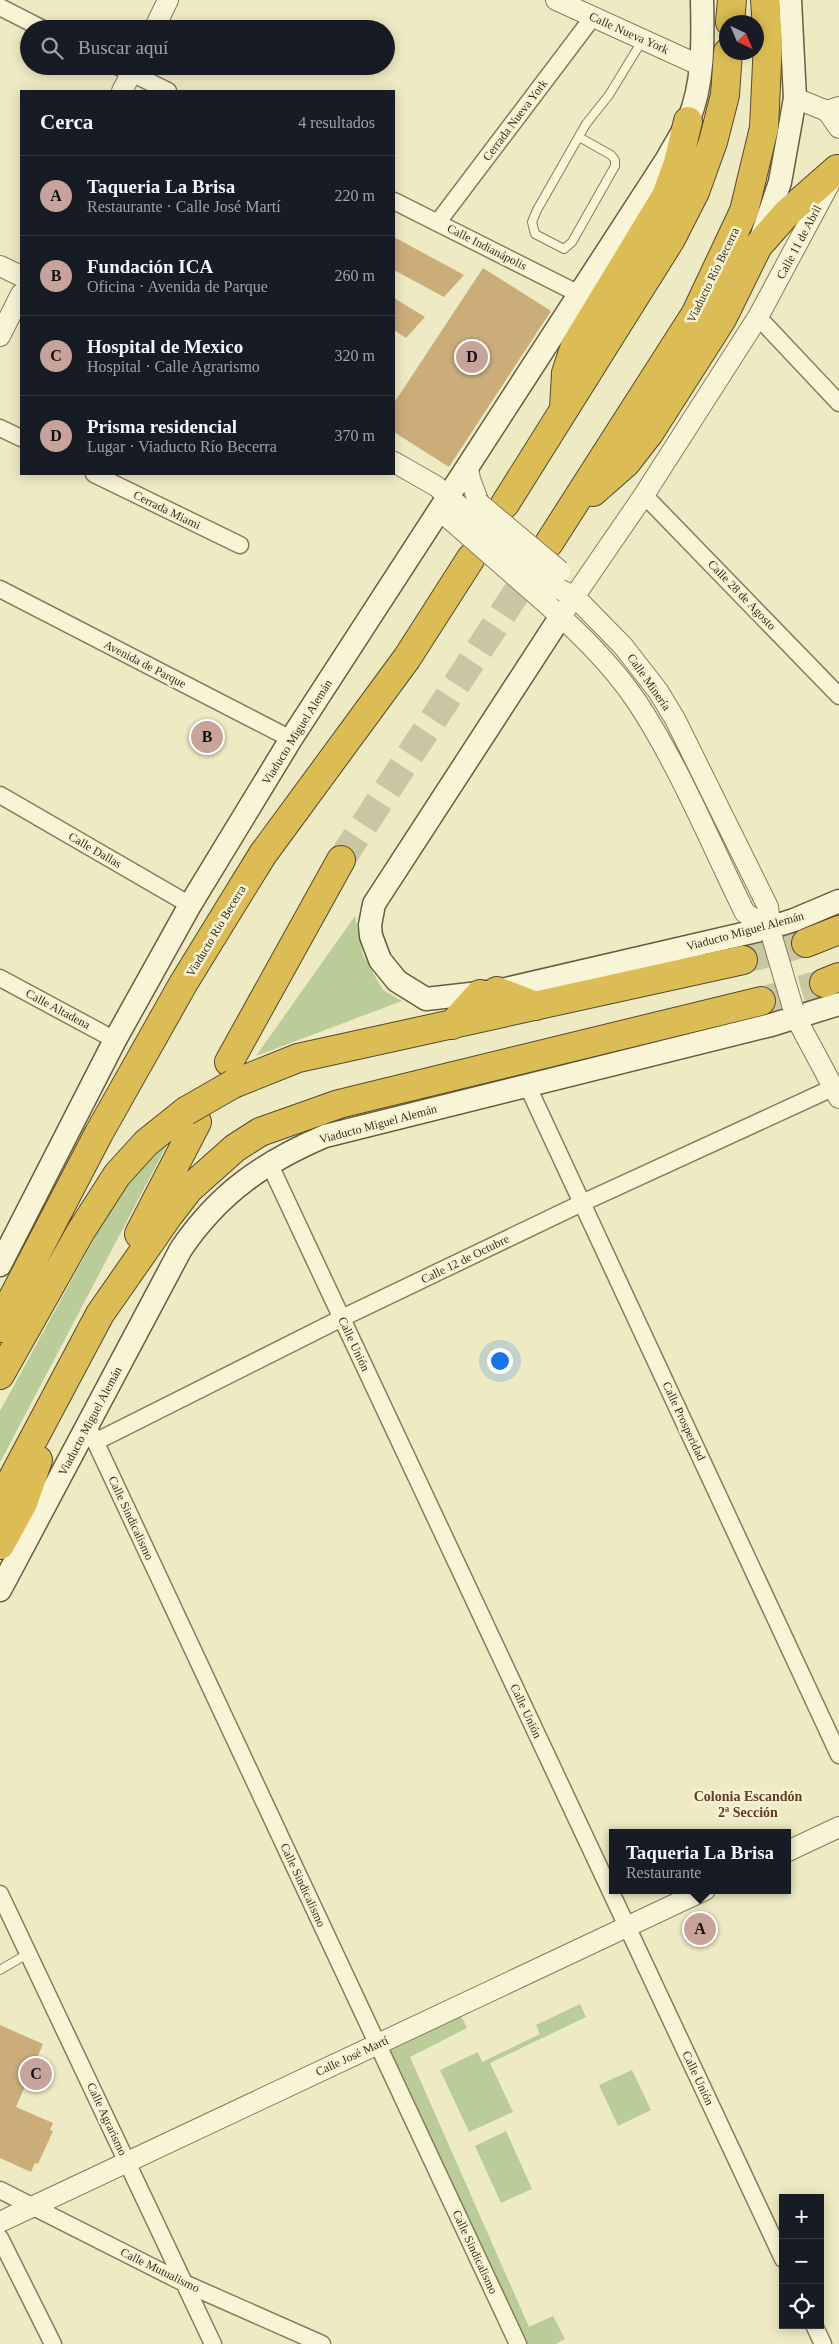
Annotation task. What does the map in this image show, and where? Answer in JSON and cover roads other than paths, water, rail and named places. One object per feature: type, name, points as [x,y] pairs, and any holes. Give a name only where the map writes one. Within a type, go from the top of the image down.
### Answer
[{"type":"highway","points":[[731,15],[732,0]]},
{"type":"highway","name":"Viaducto Río Becerra","points":[[549,543],[696,313],[744,211],[764,128],[768,42],[765,0]]},
{"type":"highway","points":[[479,513],[564,412],[671,239],[695,192],[713,142],[726,95],[728,60]]},
{"type":"highway","points":[[564,412],[566,372],[575,346],[666,196],[678,163],[688,121]]},
{"type":"highway","points":[[570,510],[626,463],[650,432],[722,319],[758,246],[787,213],[838,169]]},
{"type":"highway","name":"Viaducto Río Becerra","points":[[0,1328],[99,1132],[183,984],[263,854],[407,658],[471,558]]},
{"type":"highway","points":[[231,1073],[341,860]]},
{"type":"highway","points":[[806,943],[839,930]]},
{"type":"highway","name":"Viaducto Miguel Alemán","points":[[0,1375],[81,1231],[117,1175],[146,1143],[192,1116],[231,1073],[743,960]]},
{"type":"highway","points":[[452,1025],[488,993],[536,1006]]},
{"type":"highway","points":[[100,1314],[169,1215],[190,1189],[235,1148],[260,1132],[338,1104],[761,1001]]},
{"type":"highway","points":[[0,1502],[100,1314],[192,1116]]},
{"type":"highway","points":[[0,1545],[29,1486],[43,1441],[49,1412]]},
{"type":"main road","points":[[445,504],[579,294],[647,192],[688,121],[701,66],[702,0]]},
{"type":"main road","points":[[758,246],[780,182],[795,98],[790,0]]},
{"type":"main road","name":"Viaducto Miguel Alemán","points":[[0,1265],[115,1040],[190,905],[290,739],[445,504]]},
{"type":"main road","name":"Viaducto Miguel Alemán","points":[[561,616],[379,894],[371,914],[371,936],[380,960],[388,972],[407,990],[426,999],[488,993],[770,932],[839,901]]},
{"type":"main road","name":"Viaducto Miguel Alemán","points":[[0,1590],[91,1434],[181,1249],[204,1217],[235,1187],[269,1163],[326,1136],[528,1086],[795,1013],[834,988]]},
{"type":"street","points":[[158,20],[168,0]]},
{"type":"street","name":"Calle Nueva York","points":[[556,0],[701,66]]},
{"type":"street","points":[[0,7],[26,20]]},
{"type":"street","name":"Cerrada Nueva York","points":[[438,222],[593,17]]},
{"type":"street","points":[[122,90],[126,75]]},
{"type":"street","points":[[139,75],[166,90]]},
{"type":"street","points":[[795,98],[833,109],[839,128]]},
{"type":"street","name":"Calle 11 de Abril","points":[[758,317],[838,169]]},
{"type":"street","name":"Calle Indianápolis","points":[[395,201],[579,294]]},
{"type":"street","points":[[0,266],[20,276]]},
{"type":"street","points":[[0,336],[20,296]]},
{"type":"street","points":[[561,616],[644,495],[758,317],[839,403]]},
{"type":"street","points":[[0,428],[20,438]]},
{"type":"street","name":"Calle Minería","points":[[395,463],[436,486],[445,504],[479,513],[550,585],[574,597],[642,669],[675,719],[768,907],[770,932],[795,1013],[837,1090]]},
{"type":"street","points":[[468,468],[479,513]]},
{"type":"street","name":"Cerrada Miami","points":[[96,475],[240,546]]},
{"type":"street","name":"Calle 28 de Agosto","points":[[644,495],[839,696]]},
{"type":"street","points":[[550,585],[568,574],[591,573]]},
{"type":"street","name":"Calle Minería","points":[[550,585],[561,616],[597,651],[637,702],[668,757],[745,913],[770,932]]},
{"type":"street","name":"Avenida de Parque","points":[[0,589],[290,739]]},
{"type":"street","name":"Calle Dallas","points":[[0,795],[190,905]]},
{"type":"street","name":"Calle Altadena","points":[[0,978],[115,1040]]},
{"type":"street","name":"Calle Prosperidad","points":[[528,1086],[839,1755]]},
{"type":"street","name":"Calle 12 de Octubre","points":[[91,1434],[342,1318],[582,1203],[837,1090]]},
{"type":"street","name":"Calle Unión","points":[[269,1163],[609,1889]]},
{"type":"street","name":"Calle Sindicalismo","points":[[91,1434],[518,2344]]},
{"type":"street","points":[[791,1850],[839,1827]]},
{"type":"street","name":"Calle Agrarismo","points":[[0,1894],[213,2344]]},
{"type":"street","name":"Calle Unión","points":[[612,1894],[779,2250]]},
{"type":"street","name":"Calle José Martí","points":[[0,2222],[697,1894]]},
{"type":"street","name":"Calle Mutualismo","points":[[0,2190],[184,2283],[322,2344]]},
{"type":"street","points":[[0,2238],[53,2344]]},
{"type":"street","points":[[816,2329],[822,2344]]},
{"type":"lane","points":[[578,137],[611,156],[615,160],[615,166],[572,242],[564,249],[535,234],[532,222],[578,137],[609,94],[643,39]]},
{"type":"lane","points":[[0,1970],[29,1954]]},
{"type":"tunnel","points":[[341,860],[538,560]]},
{"type":"tunnel","points":[[743,960],[806,943]]},
{"type":"tunnel","points":[[761,1001],[824,983]]},
{"type":"place","name":"Prisma residencial","points":[[472,357]]},
{"type":"place","name":"Fundación ICA","points":[[207,737]]},
{"type":"place","name":"Taqueria La Brisa","points":[[700,1929]]},
{"type":"place","name":"Hospital de Mexico","points":[[36,2074]]},
{"type":"district","name":"Colonia Escandón 2ª Sección","points":[[748,1804]]}]
